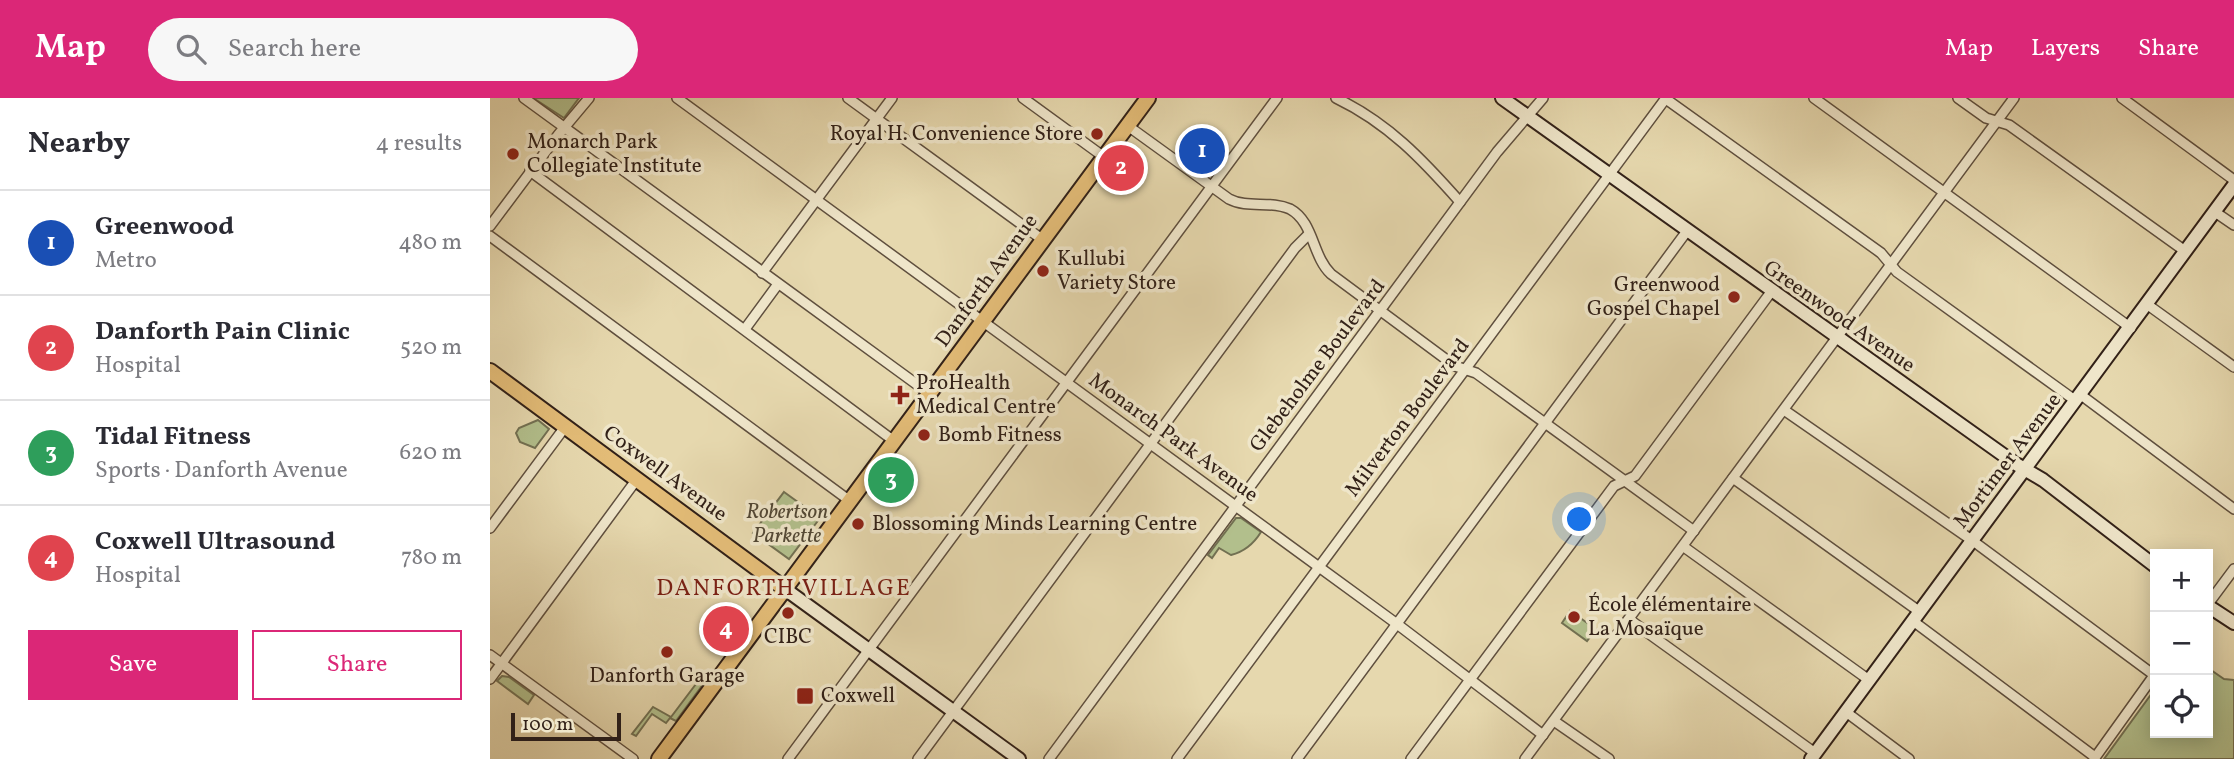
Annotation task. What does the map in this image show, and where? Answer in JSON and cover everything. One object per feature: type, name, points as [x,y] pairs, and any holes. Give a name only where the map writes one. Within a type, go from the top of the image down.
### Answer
[{"type":"main road","name":"Danforth Avenue","points":[[659,759],[1149,98]]},
{"type":"main road","name":"Coxwell Avenue","points":[[491,374],[785,589]]},
{"type":"street","points":[[524,98],[930,394]]},
{"type":"street","points":[[490,226],[589,98]]},
{"type":"street","name":"Monarch Park Avenue","points":[[677,98],[1397,624],[1543,735]]},
{"type":"street","points":[[848,98],[1043,240]]},
{"type":"street","points":[[762,273],[892,98]]},
{"type":"street","points":[[1023,98],[1104,157]]},
{"type":"street","points":[[788,759],[1277,98]]},
{"type":"street","points":[[1336,98],[1366,114],[1402,139],[1460,202]]},
{"type":"street","name":"Greenwood Avenue","points":[[1502,98],[1836,338],[2026,471],[2043,480],[2150,561]]},
{"type":"street","name":"Glebeholme Boulevard","points":[[1049,759],[1460,202],[1526,115],[1544,98]]},
{"type":"street","points":[[1814,98],[2131,328]]},
{"type":"street","points":[[1958,98],[1986,118],[2009,125],[2185,251]]},
{"type":"street","points":[[1524,759],[1684,547],[2014,98]]},
{"type":"street","points":[[2122,98],[2234,180]]},
{"type":"street","points":[[1666,99],[1881,253],[1891,265],[2234,509]]},
{"type":"street","name":"Milverton Boulevard","points":[[1177,759],[1666,99]]},
{"type":"street","points":[[1128,126],[1235,202],[1288,208],[1301,219],[1322,265],[1455,366],[1466,369],[1507,396],[1694,531]]},
{"type":"street","points":[[530,171],[894,442]]},
{"type":"street","name":"Mortimer Avenue","points":[[1813,756],[2234,186]]},
{"type":"street","points":[[2215,212],[2234,225]]},
{"type":"street","points":[[1297,759],[1687,231]]},
{"type":"street","points":[[918,759],[1295,248],[1309,234]]},
{"type":"street","points":[[490,236],[850,501]]},
{"type":"street","points":[[745,329],[778,284]]},
{"type":"street","points":[[1411,759],[1614,486],[1634,476],[1771,292]]},
{"type":"street","points":[[2148,305],[2234,368]]},
{"type":"street","points":[[1784,410],[1973,541],[2150,671]]},
{"type":"street","points":[[490,528],[565,427]]},
{"type":"street","points":[[1733,478],[1916,616],[2095,758],[2150,682]]},
{"type":"street","points":[[490,679],[637,479]]},
{"type":"street","points":[[1684,547],[1870,680]]},
{"type":"street","points":[[2213,598],[2234,569]]},
{"type":"street","name":"Coxwell Avenue","points":[[785,589],[1019,759]]},
{"type":"street","points":[[2213,608],[2234,623]]},
{"type":"street","points":[[1629,620],[1813,756]]},
{"type":"street","points":[[490,655],[633,759]]},
{"type":"street","points":[[1846,712],[1909,759]]},
{"type":"street","points":[[1554,721],[1609,759]]},
{"type":"green space","points":[[533,98],[579,98],[564,118]]},
{"type":"green space","points":[[538,420],[549,429],[535,448],[520,442],[516,433],[519,428]]},
{"type":"green space","name":"Robertson Parkette","points":[[784,492],[820,518],[789,559],[753,533]]},
{"type":"green space","points":[[1236,518],[1241,518],[1261,532],[1244,550],[1231,555],[1219,548],[1212,558],[1208,555]]},
{"type":"green space","points":[[1570,611],[1596,629],[1587,641],[1562,623]]},
{"type":"green space","points":[[2213,671],[2224,679],[2234,680],[2234,759],[2104,759],[2150,696],[2150,738],[2213,738]]},
{"type":"green space","points":[[502,676],[509,677],[534,695],[528,704],[497,681]]},
{"type":"green space","points":[[699,680],[704,683],[676,721],[670,718],[666,723],[652,714],[636,736],[632,734],[653,707],[671,717]]},
{"type":"place","name":"Royal H. Convenience Store","points":[[1097,134]]},
{"type":"place","name":"Greenwood","points":[[1202,151]]},
{"type":"place","name":"Monarch Park Collegiate Institute","points":[[513,154]]},
{"type":"place","name":"Danforth Pain Clinic","points":[[1121,168]]},
{"type":"place","name":"Kullubi Variety Store","points":[[1043,271]]},
{"type":"place","name":"Greenwood Gospel Chapel","points":[[1734,297]]},
{"type":"place","name":"ProHealth Medical Centre","points":[[900,395]]},
{"type":"place","name":"Bomb Fitness","points":[[924,435]]},
{"type":"place","name":"Tidal Fitness","points":[[891,480]]},
{"type":"place","name":"Blossoming Minds Learning Centre","points":[[858,524]]},
{"type":"place","name":"CIBC","points":[[788,613]]},
{"type":"place","name":"École élémentaire La Mosaïque","points":[[1574,617]]},
{"type":"place","name":"Coxwell Ultrasound","points":[[726,629]]},
{"type":"place","name":"Danforth Garage","points":[[667,652]]},
{"type":"place","name":"Coxwell","points":[[805,696]]},
{"type":"district","name":"DANFORTH VILLAGE","points":[[784,589]]}]
